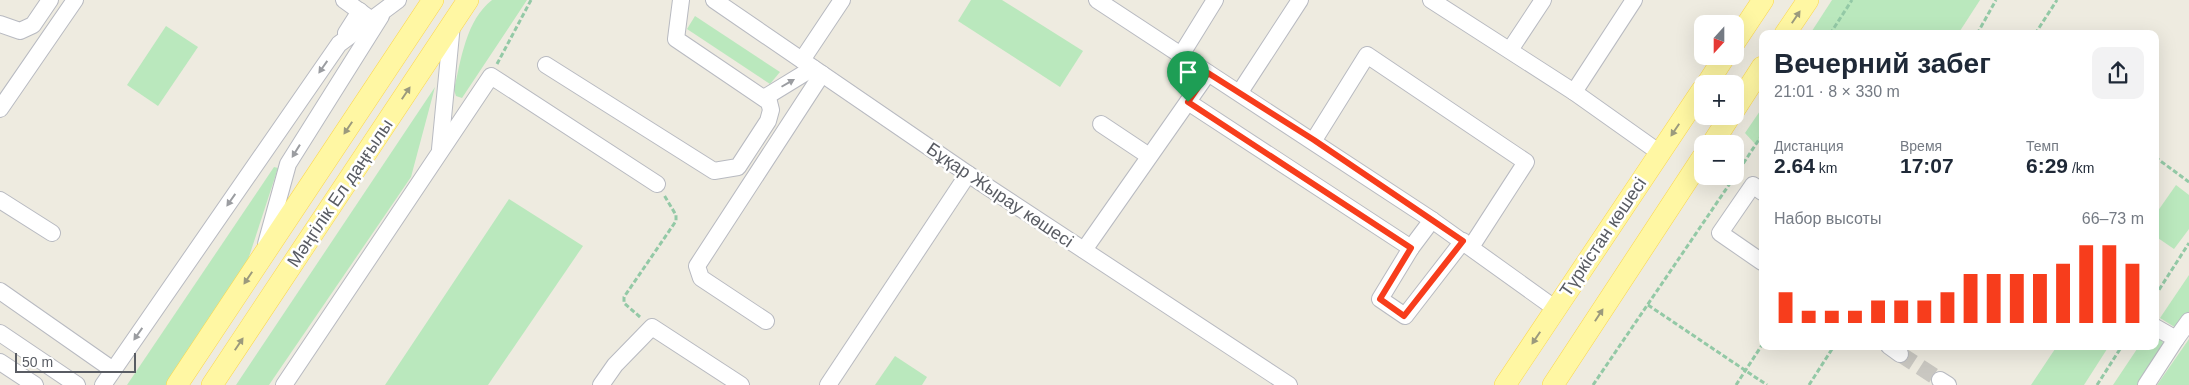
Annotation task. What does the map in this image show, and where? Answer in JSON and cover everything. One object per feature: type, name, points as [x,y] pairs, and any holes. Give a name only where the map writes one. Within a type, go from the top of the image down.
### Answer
[{"type":"main road","name":"Мәңгілік Ел даңғылы","points":[[177,385],[433,0]]},
{"type":"main road","points":[[1744,28],[1763,0]]},
{"type":"main road","points":[[1788,30],[1808,0]]},
{"type":"main road","name":"Мәңгілік Ел даңғылы","points":[[212,385],[468,2]]},
{"type":"main road","points":[[1744,95],[1759,73]]},
{"type":"main road","name":"Түркістан көшесі","points":[[1505,385],[1694,102]]},
{"type":"main road","points":[[1553,385],[1694,170]]},
{"type":"street","points":[[0,24],[20,32],[33,26],[50,0]]},
{"type":"street","points":[[0,109],[74,0]]},
{"type":"street","points":[[344,0],[365,15]]},
{"type":"street","points":[[546,65],[714,171],[738,167],[768,121],[772,110],[769,102],[764,98],[676,39],[681,0]]},
{"type":"street","name":"Бұқар Жырау көшесі","points":[[714,0],[968,174],[1289,385]]},
{"type":"street","points":[[766,321],[701,278],[696,266],[812,68],[842,0]]},
{"type":"street","points":[[1097,0],[1314,140],[1467,244],[1556,309]]},
{"type":"street","points":[[1181,55],[1214,0]]},
{"type":"street","points":[[1240,92],[1300,0]]},
{"type":"street","points":[[1431,0],[1574,92],[1660,153]]},
{"type":"street","points":[[1510,50],[1543,0]]},
{"type":"street","points":[[1574,92],[1634,0]]},
{"type":"street","points":[[103,385],[339,44],[365,15],[392,3]]},
{"type":"street","points":[[262,258],[288,164],[392,3]]},
{"type":"street","points":[[440,151],[452,24]]},
{"type":"street","points":[[1314,140],[1367,55],[1526,162],[1467,244],[1404,316],[1380,299],[1411,248],[1432,220]]},
{"type":"street","points":[[764,98],[812,68]]},
{"type":"street","points":[[1084,250],[1208,73]]},
{"type":"street","points":[[284,385],[491,76],[656,184]]},
{"type":"street","points":[[1188,102],[1411,248]]},
{"type":"street","points":[[1101,124],[1149,156]]},
{"type":"street","points":[[828,385],[968,174]]},
{"type":"street","points":[[1759,190],[1753,185],[1720,233],[1759,260]]},
{"type":"street","points":[[0,200],[52,233]]},
{"type":"street","points":[[0,292],[114,370]]},
{"type":"street","points":[[2146,385],[2189,321]]},
{"type":"street","points":[[601,385],[615,365],[652,327],[741,385]]},
{"type":"street","points":[[2159,329],[2176,339]]},
{"type":"street","points":[[0,333],[77,385]]},
{"type":"street","points":[[0,362],[35,385]]},
{"type":"path","points":[[491,76],[531,0]]},
{"type":"path","points":[[1833,30],[1852,0]]},
{"type":"path","points":[[1979,30],[1996,0]]},
{"type":"path","points":[[2038,30],[2057,0]]},
{"type":"path","points":[[1744,162],[1759,140]]},
{"type":"path","points":[[2159,160],[2189,182]]},
{"type":"path","points":[[652,327],[624,302],[624,297],[676,221],[670,203],[656,184]]},
{"type":"path","points":[[1593,385],[1729,185]]},
{"type":"path","points":[[2159,290],[2189,243]]},
{"type":"path","points":[[1648,305],[1767,385]]},
{"type":"path","points":[[1736,385],[1759,350]]},
{"type":"path","points":[[1809,385],[1831,350]]},
{"type":"path","points":[[2097,385],[2119,350]]},
{"type":"green space","points":[[492,0],[527,0],[462,98],[456,96],[454,90],[470,29],[483,8]]},
{"type":"green space","points":[[971,0],[1002,0],[1083,51],[1060,87],[958,21]]},
{"type":"green space","points":[[1832,0],[1980,0],[1961,30],[1813,30]]},
{"type":"green space","points":[[695,16],[780,72],[770,84],[687,29]]},
{"type":"green space","points":[[166,26],[198,47],[158,106],[127,85]]},
{"type":"green space","points":[[435,87],[411,177],[269,385],[236,385]]},
{"type":"green space","points":[[1759,112],[1759,140],[1756,145],[1745,133]]},
{"type":"green space","points":[[274,167],[278,168],[246,266],[166,385],[127,385]]},
{"type":"green space","points":[[2176,185],[2189,195],[2189,229],[2174,249],[2159,239],[2159,209]]},
{"type":"green space","points":[[509,199],[583,246],[488,385],[385,385]]},
{"type":"green space","points":[[2189,275],[2189,336],[2160,318]]},
{"type":"green space","points":[[2159,336],[2162,339],[2164,348],[2138,385],[2113,385],[2136,350],[2159,350]]},
{"type":"green space","points":[[2189,339],[2189,385],[2157,385]]},
{"type":"green space","points":[[2054,350],[2106,350],[2084,385],[2031,385]]},
{"type":"green space","points":[[895,356],[927,377],[922,385],[875,385]]},
{"type":"tunnel","points":[[1900,354],[1940,380]]},
{"type":"route","points":[[1208,73],[1314,140],[1463,241],[1404,316],[1380,299],[1411,248],[1188,102],[1208,73]]}]
